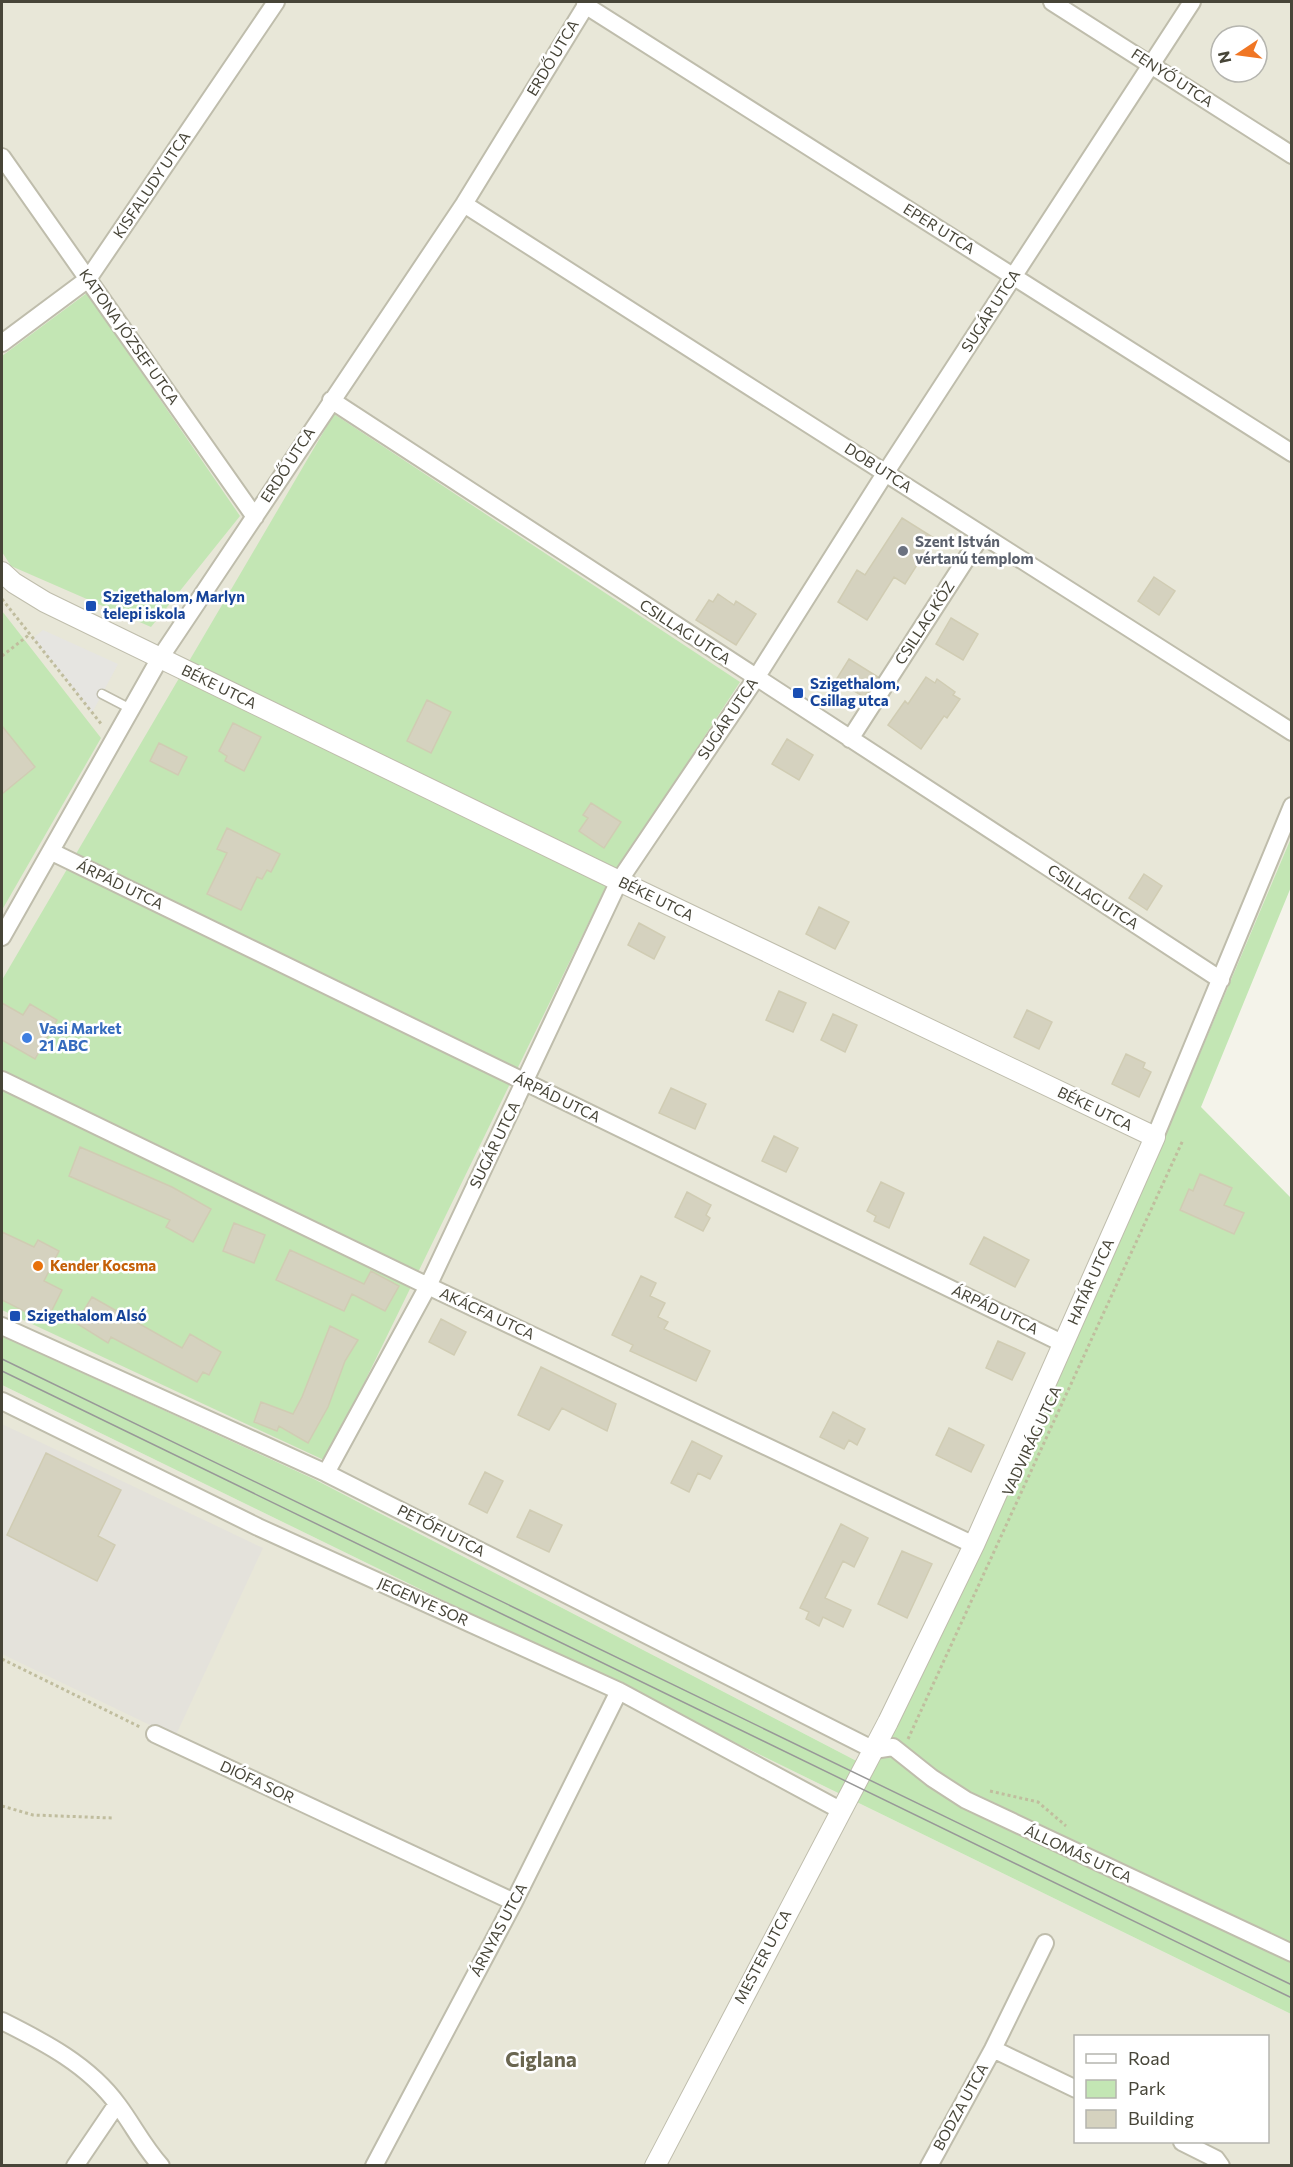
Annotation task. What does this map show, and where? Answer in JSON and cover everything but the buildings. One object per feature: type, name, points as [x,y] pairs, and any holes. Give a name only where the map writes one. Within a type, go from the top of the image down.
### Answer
[{"type":"street","name":"KISFALUDY UTCA","points":[[2,344],[88,279],[276,2]]},
{"type":"street","name":"FENYŐ UTCA","points":[[1052,2],[1292,154]]},
{"type":"street","name":"SUGÁR UTCA","points":[[326,1473],[428,1286],[619,881],[756,678],[886,472],[1192,2]]},
{"type":"street","name":"ERDŐ UTCA","points":[[4,925],[52,852],[129,708],[160,658],[464,204],[586,3]]},
{"type":"street","name":"EPER UTCA","points":[[586,3],[1292,453]]},
{"type":"street","name":"KATONA JÓZSEF UTCA","points":[[2,157],[255,517]]},
{"type":"street","name":"DOB UTCA","points":[[464,204],[886,472],[981,536],[1292,732]]},
{"type":"street","name":"CSILLAG UTCA","points":[[331,400],[1221,980]]},
{"type":"street","name":"CSILLAG KÖZ","points":[[850,739],[981,536]]},
{"type":"street","name":"BÉKE UTCA","points":[[2,572],[30,594],[160,658],[619,881],[1155,1137]]},
{"type":"street","name":"HATÁR UTCA","points":[[874,1750],[974,1545],[1064,1344],[1155,1137],[1292,806]]},
{"type":"street","name":"ÁRPÁD UTCA","points":[[52,852],[1064,1344]]},
{"type":"street","name":"AKÁCFA UTCA","points":[[2,1080],[428,1286],[974,1545]]},
{"type":"street","name":"PETŐFI UTCA","points":[[2,1326],[326,1473],[874,1750]]},
{"type":"street","name":"JEGENYE SOR","points":[[2,1401],[258,1527],[619,1691],[840,1810]]},
{"type":"street","name":"ÁRNYAS UTCA","points":[[374,2166],[514,1902],[619,1691]]},
{"type":"street","name":"DIÓFA SOR","points":[[155,1734],[514,1902]]},
{"type":"street","points":[[874,1750],[893,1747],[902,1752]]},
{"type":"street","name":"MESTER UTCA","points":[[655,2166],[840,1810],[874,1750]]},
{"type":"street","name":"ÁLLOMÁS UTCA","points":[[902,1752],[932,1778],[966,1800],[1292,1953]]},
{"type":"street","name":"BODZA UTCA","points":[[929,2166],[993,2049],[1045,1943]]},
{"type":"street","points":[[2,2021],[45,2042],[82,2069],[117,2104],[140,2142],[160,2166]]},
{"type":"street","name":"BODZA UTCA","points":[[993,2049],[1074,2088]]},
{"type":"street","points":[[75,2166],[117,2104]]},
{"type":"street","points":[[1184,2143],[1216,2159],[1221,2166]]},
{"type":"lane","points":[[102,694],[129,708]]},
{"type":"path","points":[[2,598],[112,739]]},
{"type":"path","points":[[2,656],[30,634]]},
{"type":"path","name":"VADVIRÁG UTCA","points":[[902,1752],[1183,1140]]},
{"type":"path","points":[[2,1659],[155,1734]]},
{"type":"path","points":[[2,1806],[33,1815],[112,1818]]},
{"type":"shaded area","points":[[2,2],[1291,2],[1291,838],[1184,1091],[979,1551],[872,1769],[314,1479],[2,1336]]},
{"type":"shaded area","points":[[43,630],[118,664],[92,713],[33,638]]},
{"type":"shaded area","points":[[2,1385],[1291,2014],[1291,2165],[2,2165]]},
{"type":"shaded area","points":[[2,1424],[263,1548],[175,1737],[2,1654]]},
{"type":"green space","points":[[87,293],[240,516],[151,627],[11,566],[2,552],[2,356]]},
{"type":"green space","points":[[334,414],[740,682],[605,889],[326,1461],[2,1310],[2,980]]},
{"type":"green space","points":[[2,611],[101,738],[2,910]]},
{"type":"green space","points":[[1291,838],[1291,887],[1201,1107],[1291,1198],[1291,2014],[2,1385],[2,1336],[314,1479],[872,1769],[979,1551],[1184,1091]]},
{"type":"tram line","points":[[2,1359],[1292,1985]]},
{"type":"tram line","points":[[2,1371],[1292,1998]]},
{"type":"place","name":"Szent István vértanú templom","points":[[903,551]]},
{"type":"place","name":"Szigethalom, Marlyn telepi iskola","points":[[91,606]]},
{"type":"place","name":"Szigethalom, Csillag utca","points":[[798,693]]},
{"type":"place","name":"Vasi Market 21 ABC","points":[[27,1038]]},
{"type":"place","name":"Kender Kocsma","points":[[38,1266]]},
{"type":"place","name":"Szigethalom Alsó","points":[[15,1316]]},
{"type":"district","name":"Ciglana","points":[[541,2060]]}]
